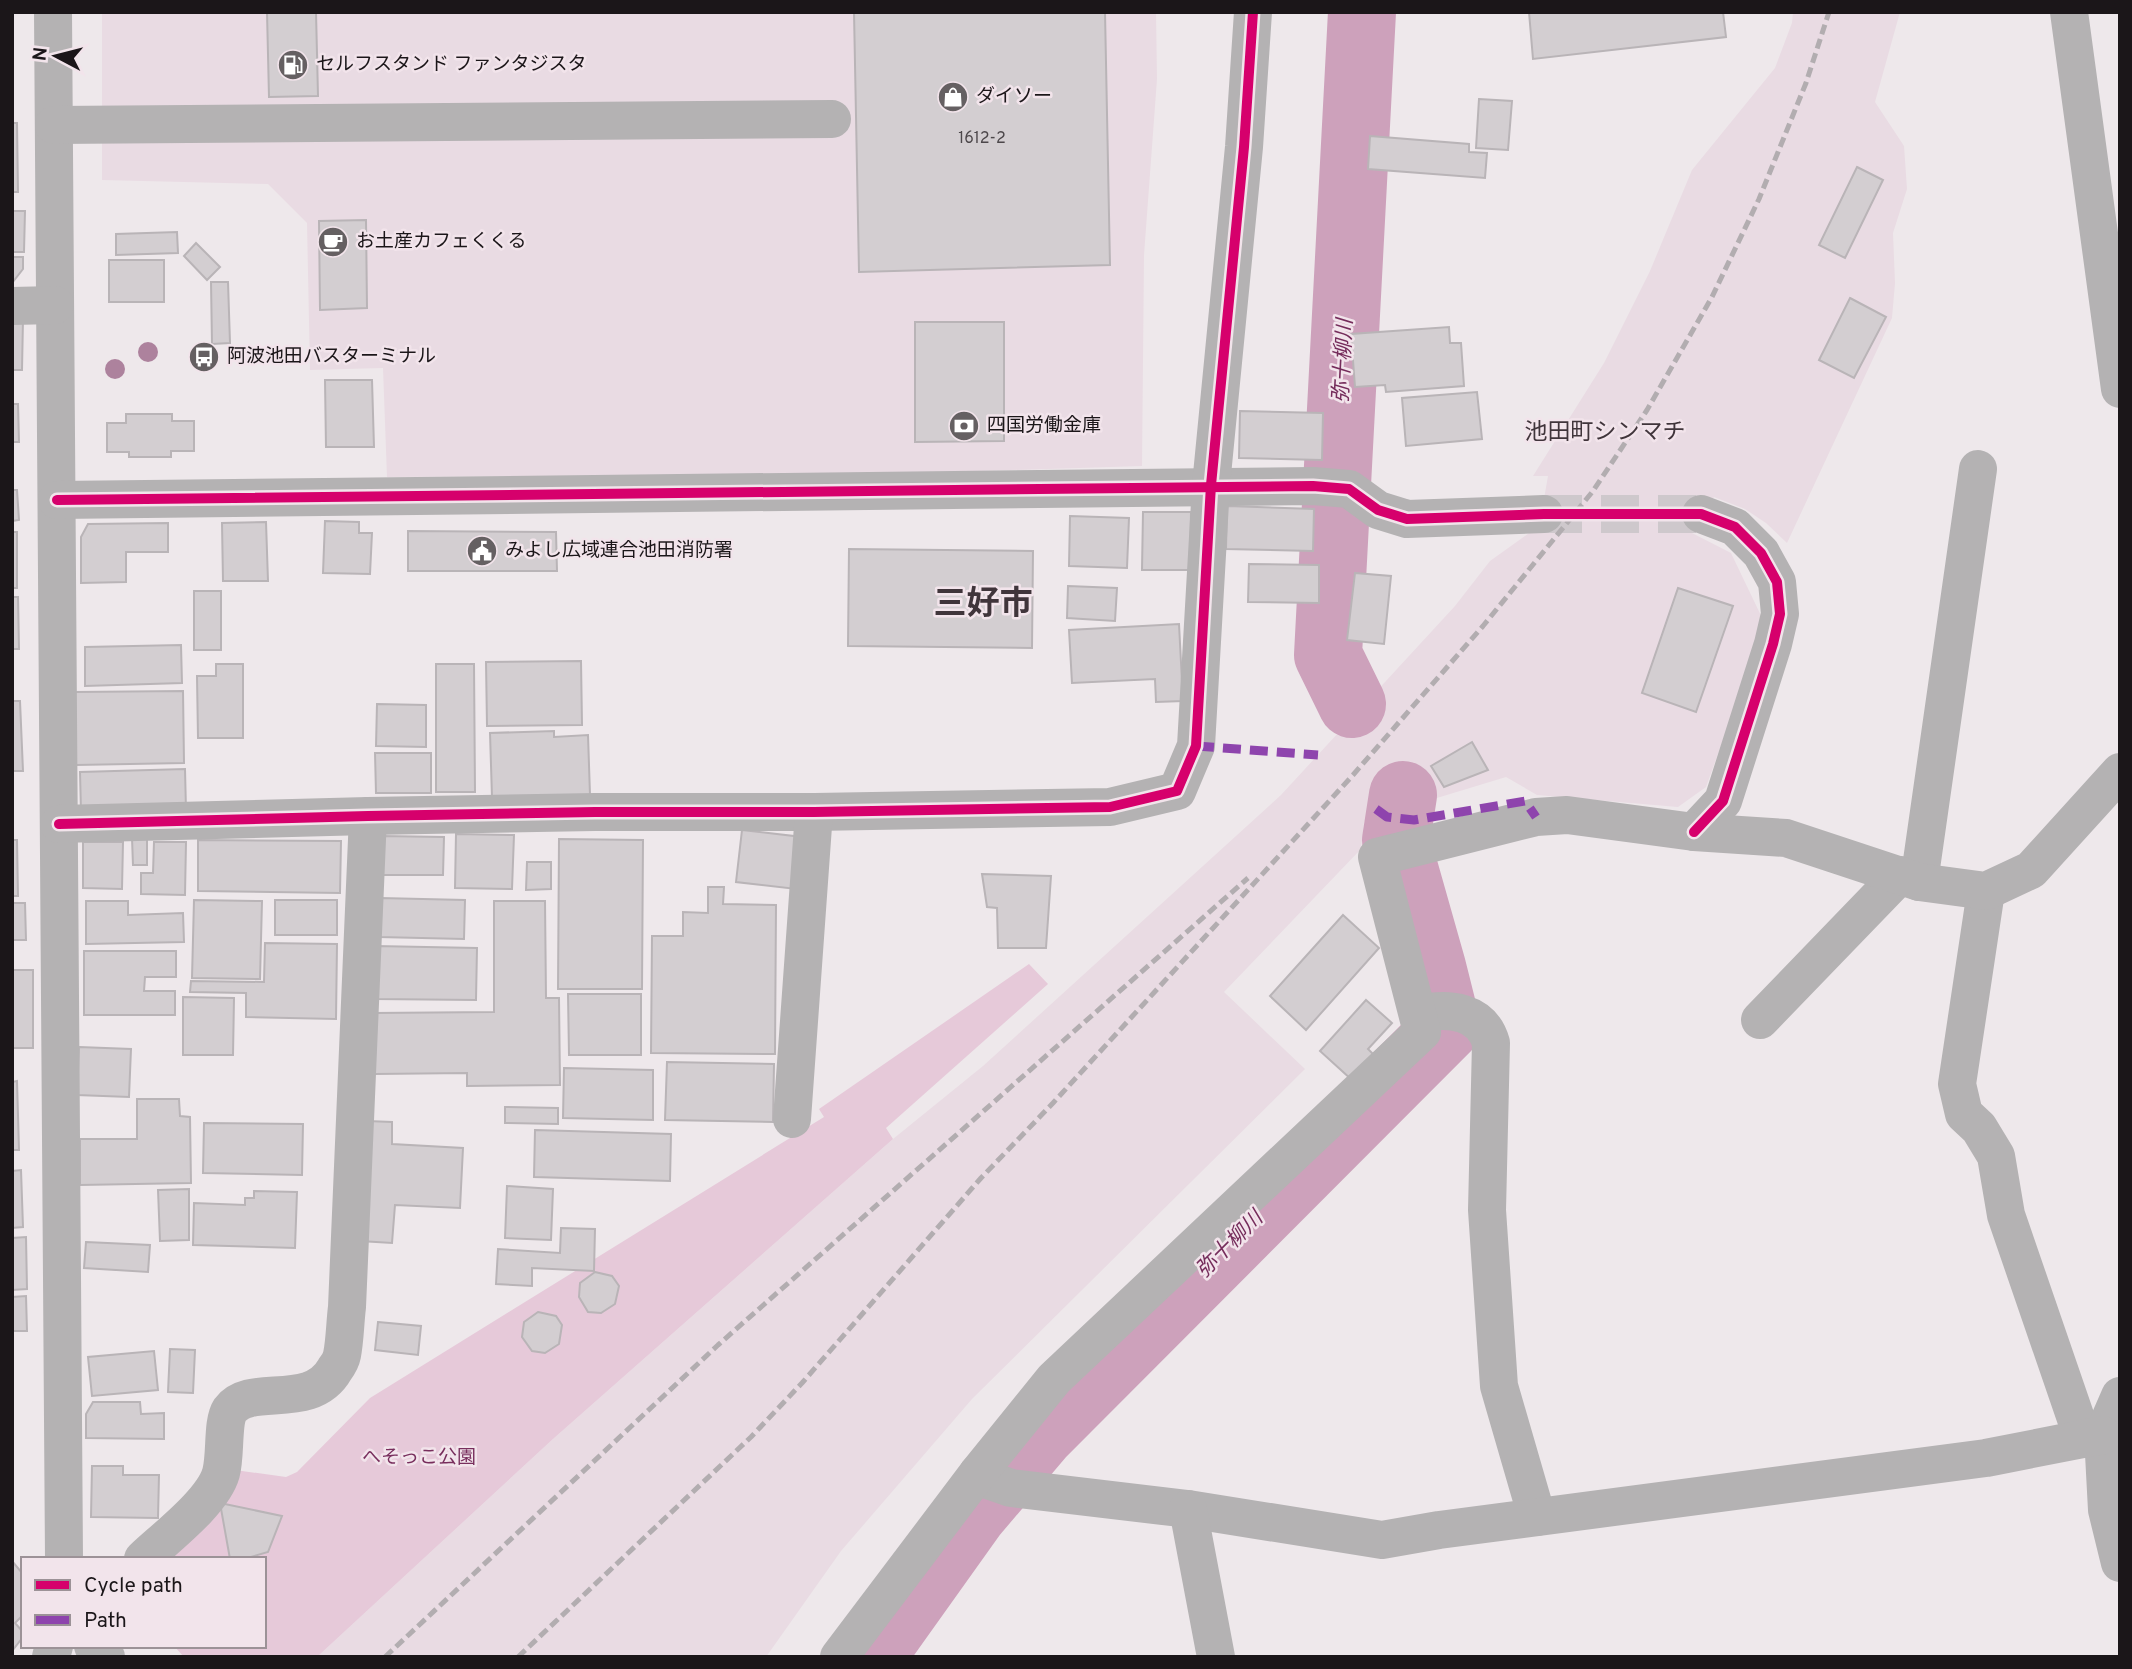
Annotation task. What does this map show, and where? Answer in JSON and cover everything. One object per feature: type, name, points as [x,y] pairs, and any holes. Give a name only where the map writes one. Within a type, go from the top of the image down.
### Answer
[{"type":"street","points":[[53,12],[64,1557]]},
{"type":"street","points":[[59,824],[594,812],[814,813],[1110,807],[1177,791],[1196,746],[1211,485],[1244,147],[1253,12]]},
{"type":"street","points":[[2069,12],[2120,389]]},
{"type":"street","points":[[54,125],[832,118]]},
{"type":"street","points":[[12,306],[55,305]]},
{"type":"street","points":[[1760,1020],[1910,878],[1978,469]]},
{"type":"street","points":[[57,500],[990,490],[1211,485],[1331,487],[1378,510],[1407,519],[1545,514]]},
{"type":"street","points":[[1694,832],[1723,802],[1780,614],[1777,582],[1761,553],[1735,527],[1701,514]]},
{"type":"street","points":[[1436,1012],[1377,857],[1536,817],[1567,815],[1694,832],[1786,838],[1910,878],[1986,891],[2031,870],[2120,772]]},
{"type":"street","points":[[792,1119],[814,813]]},
{"type":"street","points":[[145,1557],[204,1502],[220,1476],[225,1453],[225,1427],[230,1409],[246,1399],[301,1394],[314,1389],[330,1378],[342,1357],[368,816]]},
{"type":"street","points":[[1986,891],[1957,1084],[1964,1114],[1979,1128],[1996,1156],[2006,1215],[2093,1437],[2120,1563]]},
{"type":"street","points":[[839,1657],[992,1480],[1054,1379],[1422,1032],[1436,1012]]},
{"type":"street","points":[[1436,1012],[1479,1021],[1488,1031],[1491,1044],[1487,1210],[1499,1386],[1537,1517]]},
{"type":"street","points":[[992,1480],[1382,1540],[1986,1458],[2093,1437],[2120,1396]]},
{"type":"street","points":[[1188,1509],[1216,1657]]},
{"type":"shaded area","points":[[102,12],[1156,12],[1157,79],[1144,255],[1142,466],[884,474],[387,477],[383,368],[310,370],[307,223],[268,184],[102,180]]},
{"type":"shaded area","points":[[1793,12],[1900,12],[1875,102],[1904,146],[1907,189],[1893,233],[1895,283],[1892,318],[1787,543],[1766,523],[1745,509],[1714,497],[1701,514],[1692,533],[1731,553],[1765,624],[1706,787],[1678,807],[1537,795],[1506,777],[1427,801],[1415,785],[1382,802],[1364,822],[1361,849],[1224,992],[1305,1069],[972,1399],[841,1551],[766,1657],[317,1657],[553,1439],[893,1139],[983,1066],[1281,795],[1455,606],[1490,561],[1532,531],[1555,499],[1544,499],[1548,476],[1533,476],[1604,363],[1650,271],[1692,170],[1775,68],[1792,23]]},
{"type":"green space","name":"へそっこ公園","points":[[1029,964],[1048,984],[886,1128],[893,1139],[553,1439],[317,1657],[184,1657],[176,1648],[266,1648],[266,1557],[164,1557],[235,1470],[286,1477],[297,1472],[370,1398],[824,1117],[819,1109]]},
{"type":"building","points":[[267,12],[316,12],[318,96],[269,97]]},
{"type":"building","points":[[854,12],[1105,12],[1110,265],[859,272]]},
{"type":"building","points":[[1529,12],[1723,12],[1726,37],[1533,59]]},
{"type":"building","points":[[1479,99],[1512,101],[1508,150],[1476,148]]},
{"type":"building","points":[[12,123],[17,123],[18,192],[12,192]]},
{"type":"building","points":[[1370,136],[1469,144],[1469,152],[1487,153],[1485,178],[1368,169]]},
{"type":"building","points":[[1857,167],[1883,180],[1845,258],[1819,245]]},
{"type":"building","points":[[12,211],[25,211],[24,252],[12,252]]},
{"type":"building","points":[[366,220],[367,308],[320,310],[319,221]]},
{"type":"building","points":[[177,232],[178,253],[116,255],[116,234]]},
{"type":"building","points":[[196,243],[220,267],[207,280],[184,256]]},
{"type":"building","points":[[12,257],[23,257],[23,269],[12,283]]},
{"type":"building","points":[[109,260],[164,260],[164,302],[109,302]]},
{"type":"building","points":[[211,282],[228,282],[230,343],[212,344]]},
{"type":"building","points":[[1850,298],[1886,317],[1854,378],[1819,360]]},
{"type":"building","points":[[12,319],[23,319],[22,370],[12,370]]},
{"type":"building","points":[[915,322],[1004,322],[1004,441],[915,442]]},
{"type":"building","points":[[1449,327],[1450,343],[1461,343],[1464,386],[1386,392],[1385,385],[1355,387],[1351,334]]},
{"type":"building","points":[[325,380],[372,380],[374,447],[326,447]]},
{"type":"building","points":[[1477,392],[1482,439],[1406,446],[1402,398]]},
{"type":"building","points":[[12,404],[18,404],[19,442],[12,442]]},
{"type":"building","points":[[1240,411],[1323,413],[1322,460],[1239,458]]},
{"type":"building","points":[[126,414],[172,414],[172,421],[194,421],[194,451],[171,451],[171,457],[129,457],[129,452],[107,452],[107,423],[126,423]]},
{"type":"building","points":[[12,490],[17,490],[19,520],[12,521]]},
{"type":"building","points":[[1227,506],[1314,509],[1313,551],[1226,549]]},
{"type":"building","points":[[1143,512],[1191,512],[1190,570],[1142,570]]},
{"type":"building","points":[[1070,516],[1129,518],[1127,568],[1069,566]]},
{"type":"building","points":[[325,521],[359,522],[359,533],[372,533],[370,574],[323,573]]},
{"type":"building","points":[[266,522],[268,581],[223,581],[222,523]]},
{"type":"building","points":[[168,523],[168,552],[126,552],[126,582],[81,583],[81,537],[88,524]]},
{"type":"building","name":"みよし広域連合池田消防署","points":[[408,531],[556,532],[557,571],[408,571]]},
{"type":"building","points":[[12,532],[17,532],[17,588],[12,588]]},
{"type":"building","points":[[849,549],[1033,551],[1032,648],[848,646]]},
{"type":"building","points":[[1249,564],[1319,565],[1319,603],[1248,602]]},
{"type":"building","points":[[1355,573],[1391,576],[1384,644],[1347,640]]},
{"type":"building","points":[[1068,586],[1117,588],[1115,621],[1067,618]]},
{"type":"building","points":[[1678,588],[1733,606],[1696,712],[1642,693]]},
{"type":"building","points":[[194,591],[221,591],[221,650],[194,650]]},
{"type":"building","points":[[12,597],[18,597],[19,649],[12,649]]},
{"type":"building","points":[[1179,624],[1183,701],[1156,702],[1155,679],[1072,683],[1069,630]]},
{"type":"building","points":[[181,645],[182,683],[85,686],[85,647]]},
{"type":"building","points":[[581,661],[582,725],[487,726],[486,662]]},
{"type":"building","points":[[216,664],[243,664],[243,738],[198,738],[197,676],[216,676]]},
{"type":"building","points":[[436,664],[474,664],[475,792],[436,792]]},
{"type":"building","points":[[183,691],[184,763],[76,765],[75,692]]},
{"type":"building","points":[[12,701],[20,701],[23,771],[12,771]]},
{"type":"building","points":[[377,704],[426,705],[426,747],[376,746]]},
{"type":"building","points":[[554,731],[554,737],[588,735],[590,795],[492,797],[490,733]]},
{"type":"building","points":[[1472,742],[1488,770],[1444,787],[1431,766]]},
{"type":"building","points":[[375,753],[431,753],[431,793],[376,793]]},
{"type":"building","points":[[185,769],[186,810],[81,812],[80,772]]},
{"type":"building","points":[[742,830],[802,837],[796,889],[736,882]]},
{"type":"building","points":[[456,834],[514,835],[512,889],[455,888]]},
{"type":"building","points":[[381,836],[444,837],[443,875],[381,875]]},
{"type":"building","points":[[132,838],[147,838],[147,865],[133,865]]},
{"type":"building","points":[[559,839],[643,840],[642,989],[558,989]]},
{"type":"building","points":[[12,840],[17,840],[18,896],[12,896]]},
{"type":"building","points":[[198,840],[341,841],[340,893],[198,891]]},
{"type":"building","points":[[83,842],[123,842],[122,889],[83,888]]},
{"type":"building","points":[[154,842],[186,842],[185,895],[141,894],[141,873],[153,873]]},
{"type":"building","points":[[527,862],[551,862],[551,889],[526,890]]},
{"type":"building","points":[[982,874],[1051,876],[1046,948],[998,948],[997,908],[987,907]]},
{"type":"building","points":[[708,887],[724,887],[723,904],[776,905],[775,1054],[651,1053],[652,936],[683,936],[683,912],[708,913]]},
{"type":"building","points":[[380,898],[465,900],[464,939],[379,937]]},
{"type":"building","points":[[194,900],[262,901],[260,979],[192,978]]},
{"type":"building","points":[[275,900],[337,900],[337,935],[275,935]]},
{"type":"building","points":[[86,901],[128,901],[128,915],[183,913],[184,942],[86,944]]},
{"type":"building","points":[[494,901],[545,901],[546,998],[559,998],[560,1085],[467,1086],[467,1073],[375,1074],[374,1013],[494,1012]]},
{"type":"building","points":[[12,903],[25,903],[26,940],[12,940]]},
{"type":"building","points":[[1343,915],[1379,948],[1306,1030],[1270,996]]},
{"type":"building","points":[[265,943],[337,944],[336,1019],[246,1017],[246,993],[190,992],[191,981],[264,982]]},
{"type":"building","points":[[375,946],[477,948],[476,1000],[375,999]]},
{"type":"building","points":[[84,951],[176,951],[176,977],[145,977],[144,991],[175,991],[175,1015],[84,1015]]},
{"type":"building","points":[[12,970],[33,970],[33,1048],[12,1048]]},
{"type":"building","points":[[568,994],[641,994],[641,1055],[569,1055]]},
{"type":"building","points":[[183,997],[234,998],[233,1055],[183,1055]]},
{"type":"building","points":[[1366,1000],[1392,1023],[1368,1049],[1374,1055],[1352,1080],[1320,1051]]},
{"type":"building","points":[[79,1047],[131,1049],[129,1097],[77,1095]]},
{"type":"building","points":[[667,1062],[774,1064],[773,1122],[665,1120]]},
{"type":"building","points":[[564,1068],[653,1070],[653,1120],[563,1118]]},
{"type":"building","points":[[17,1081],[19,1150],[12,1150],[12,1082]]},
{"type":"building","points":[[137,1099],[179,1099],[180,1116],[190,1117],[191,1183],[80,1185],[80,1139],[137,1139]]},
{"type":"building","points":[[505,1107],[558,1108],[558,1124],[505,1123]]},
{"type":"building","points":[[367,1121],[392,1122],[392,1144],[463,1148],[460,1208],[395,1205],[392,1243],[360,1241]]},
{"type":"building","points":[[204,1123],[303,1124],[302,1175],[203,1173]]},
{"type":"building","points":[[535,1130],[671,1134],[670,1181],[534,1177]]},
{"type":"building","points":[[21,1170],[23,1227],[12,1228],[12,1171]]},
{"type":"building","points":[[507,1186],[553,1189],[551,1240],[505,1238]]},
{"type":"building","points":[[189,1189],[189,1240],[160,1241],[158,1190]]},
{"type":"building","points":[[254,1191],[297,1192],[295,1248],[193,1245],[194,1203],[245,1205],[245,1198],[254,1198]]},
{"type":"building","points":[[561,1228],[595,1229],[594,1271],[532,1268],[532,1286],[496,1284],[498,1249],[560,1253]]},
{"type":"building","points":[[26,1237],[27,1289],[12,1290],[12,1238]]},
{"type":"building","points":[[86,1242],[150,1245],[148,1272],[84,1268]]},
{"type":"building","points":[[595,1272],[612,1276],[619,1286],[615,1304],[601,1313],[588,1312],[579,1297],[580,1283]]},
{"type":"building","points":[[26,1296],[27,1331],[12,1331],[12,1297]]},
{"type":"building","points":[[538,1312],[556,1316],[562,1325],[559,1344],[545,1353],[532,1351],[522,1337],[524,1322]]},
{"type":"building","points":[[378,1322],[421,1326],[418,1355],[375,1350]]},
{"type":"building","points":[[170,1349],[195,1350],[193,1393],[168,1392]]},
{"type":"building","points":[[154,1351],[158,1390],[92,1396],[88,1357]]},
{"type":"building","points":[[93,1402],[140,1402],[141,1414],[164,1413],[164,1439],[86,1438],[86,1414]]},
{"type":"building","points":[[92,1466],[123,1466],[123,1475],[159,1475],[158,1518],[91,1517]]},
{"type":"building","points":[[220,1503],[282,1516],[268,1552],[251,1557],[230,1557]]},
{"type":"building","points":[[12,1561],[21,1572],[21,1617],[15,1623],[21,1630],[21,1640],[12,1651]]},
{"type":"waterway","name":"弥十柳川","points":[[1352,704],[1328,655],[1362,12]]},
{"type":"waterway","name":"弥十柳川","points":[[871,1657],[973,1514],[1041,1434],[1447,1027],[1396,840],[1403,795]]},
{"type":"tunnel","points":[[1544,514],[1701,514]]},
{"type":"railway","points":[[518,1657],[751,1437],[802,1383],[981,1178],[1353,775],[1483,626],[1593,491],[1647,410],[1712,297],[1759,199],[1806,83],[1829,12]]},
{"type":"railway","points":[[385,1657],[718,1345],[1248,878]]},
{"type":"marked path","points":[[1196,746],[1318,755]]},
{"type":"marked path","points":[[1376,809],[1387,817],[1414,820],[1525,801],[1536,817]]},
{"type":"cycle path","points":[[59,824],[595,812],[814,812],[1110,807],[1177,791],[1196,746],[1211,485],[1244,147],[1253,12]]},
{"type":"cycle path","points":[[57,500],[1313,486],[1349,489],[1378,510],[1407,519],[1544,514],[1701,514],[1735,527],[1761,553],[1777,582],[1780,614],[1723,801],[1694,832]]},
{"type":"place","name":"セルフスタンド ファンタジスタ","points":[[293,65]]},
{"type":"place","name":"ダイソー","points":[[953,97]]},
{"type":"place","name":"お土産カフェくくる","points":[[333,242]]},
{"type":"place","name":"阿波池田バスターミナル","points":[[204,357]]},
{"type":"place","name":"四国労働金庫","points":[[964,426]]},
{"type":"place","name":"みよし広域連合池田消防署","points":[[482,551]]},
{"type":"district","name":"池田町シンマチ","points":[[1605,433]]},
{"type":"district","name":"三好市","points":[[983,606]]}]
